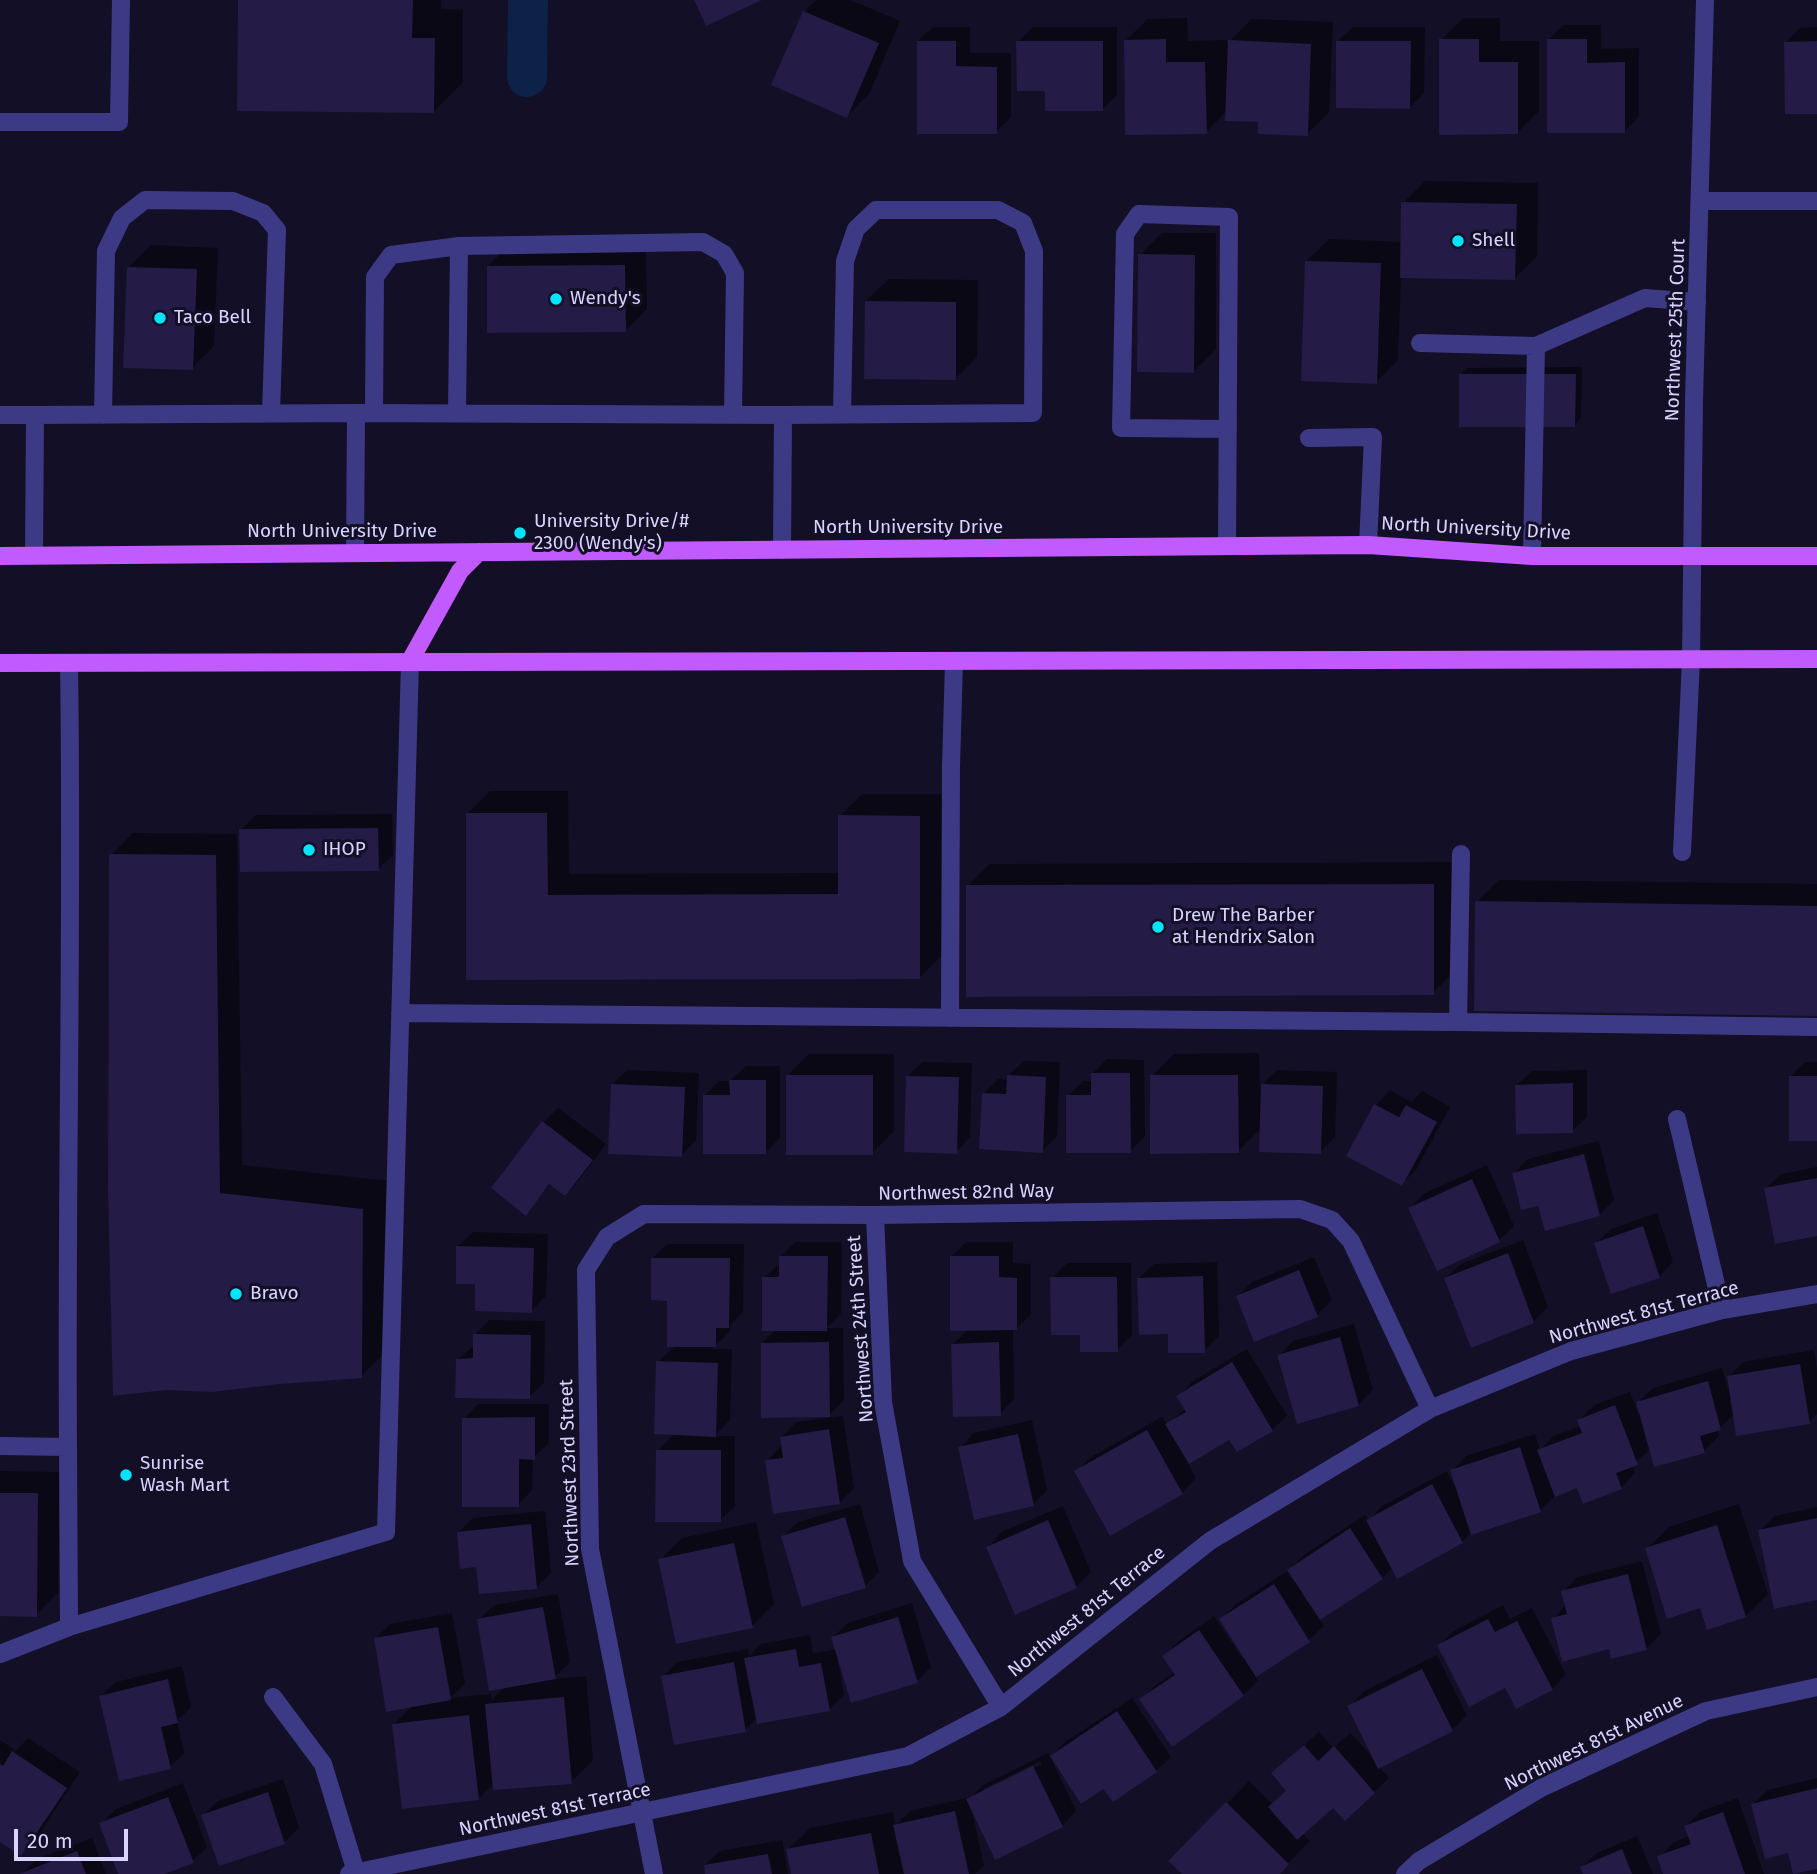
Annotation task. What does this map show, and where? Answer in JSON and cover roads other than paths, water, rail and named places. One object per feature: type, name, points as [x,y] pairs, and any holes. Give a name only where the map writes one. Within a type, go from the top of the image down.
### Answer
[{"type":"main road","name":"North University Drive","points":[[0,556],[1368,545],[1532,556],[1817,556]]},
{"type":"main road","points":[[410,662],[460,571],[479,552]]},
{"type":"main road","points":[[0,663],[1817,659]]},
{"type":"street","points":[[0,122],[119,122],[121,0]]},
{"type":"street","name":"Northwest 25th Court","points":[[1682,852],[1690,660],[1705,0]]},
{"type":"street","points":[[103,415],[106,251],[122,218],[145,200],[233,201],[263,213],[277,230],[271,414]]},
{"type":"street","points":[[1701,201],[1817,201]]},
{"type":"street","points":[[0,415],[783,415],[1033,413],[1034,251],[1023,223],[998,210],[876,210],[856,229],[845,261],[842,414]]},
{"type":"street","points":[[1227,546],[1228,429],[1229,216],[1139,214],[1125,233],[1121,428],[1228,429]]},
{"type":"street","points":[[355,553],[375,277],[391,256],[459,246],[703,242],[724,254],[734,273],[733,415]]},
{"type":"street","points":[[457,413],[459,246]]},
{"type":"street","points":[[1420,343],[1536,345],[1645,298],[1697,302]]},
{"type":"street","points":[[1532,556],[1536,345]]},
{"type":"street","points":[[34,555],[35,415]]},
{"type":"street","points":[[782,550],[783,415]]},
{"type":"street","points":[[1309,438],[1373,437],[1368,545]]},
{"type":"street","points":[[950,1018],[954,661]]},
{"type":"street","points":[[0,1654],[69,1627],[386,1532],[410,662]]},
{"type":"street","points":[[69,663],[69,1627]]},
{"type":"street","points":[[1458,1022],[1461,854]]},
{"type":"street","points":[[400,1013],[1817,1027]]},
{"type":"street","points":[[1677,1119],[1721,1310]]},
{"type":"street","name":"Northwest 82nd Way","points":[[607,1237],[644,1214],[875,1215],[1300,1209],[1332,1220],[1351,1241],[1430,1409]]},
{"type":"street","name":"Northwest 24th Street","points":[[875,1215],[883,1402],[912,1561],[1001,1707]]},
{"type":"street","name":"Northwest 23rd Street","points":[[607,1237],[586,1270],[590,1549],[654,1874]]},
{"type":"street","name":"Northwest 81st Terrace","points":[[352,1873],[908,1756],[1001,1707],[1210,1541],[1430,1409],[1571,1351],[1721,1310],[1817,1294]]},
{"type":"street","points":[[0,1446],[68,1447]]},
{"type":"street","name":"Northwest 81st Avenue","points":[[1405,1874],[1419,1861],[1541,1788],[1706,1711],[1817,1687]]},
{"type":"street","points":[[273,1697],[323,1764],[352,1873]]},
{"type":"waterway","points":[[527,77],[528,0]]},
{"type":"place","name":"Shell","points":[[1458,241]]},
{"type":"place","name":"Wendy's","points":[[556,299]]},
{"type":"place","name":"Taco Bell","points":[[160,318]]},
{"type":"place","name":"University Drive/# 2300 (Wendy's)","points":[[520,533]]},
{"type":"place","name":"IHOP","points":[[309,850]]},
{"type":"place","name":"Drew The Barber at Hendrix Salon","points":[[1158,927]]},
{"type":"place","name":"Bravo","points":[[236,1294]]},
{"type":"place","name":"Sunrise Wash Mart","points":[[126,1475]]}]
